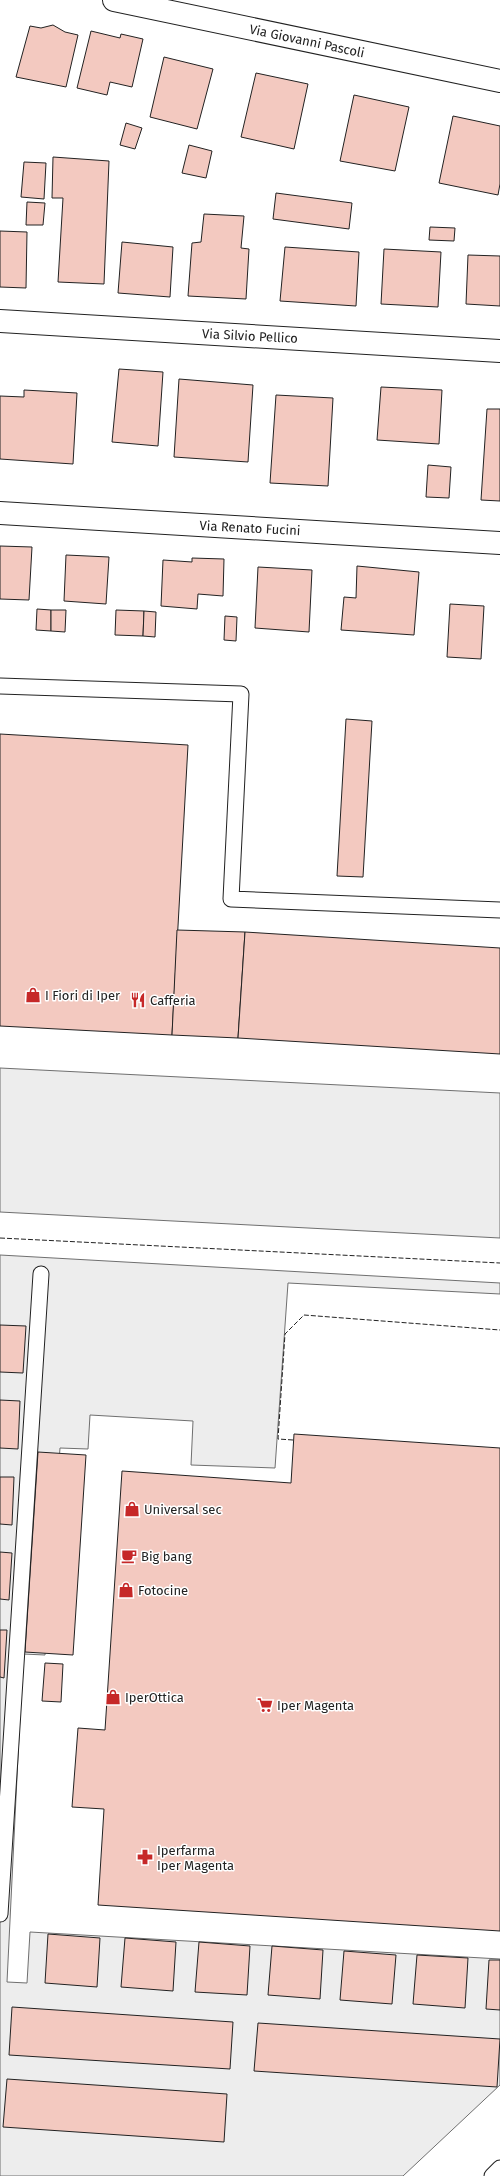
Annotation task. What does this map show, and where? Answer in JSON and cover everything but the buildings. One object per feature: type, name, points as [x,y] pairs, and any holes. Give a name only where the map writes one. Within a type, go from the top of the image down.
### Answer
[{"type":"street","name":"Via Giovanni Pascoli","points":[[114,0],[500,81]]},
{"type":"street","name":"Via Silvio Pellico","points":[[0,320],[500,351]]},
{"type":"street","name":"Via Renato Fucini","points":[[0,512],[500,543]]},
{"type":"lane","points":[[0,686],[241,694],[231,899],[500,910]]},
{"type":"lane","points":[[0,1914],[41,1274]]},
{"type":"lane","points":[[494,2176],[500,2168]]},
{"type":"lane","points":[[494,2176],[500,2172]]},
{"type":"shaded area","points":[[0,1068],[500,1093],[500,1238],[0,1212]]},
{"type":"shaded area","points":[[0,1255],[500,1283],[500,1294],[288,1283],[275,1468],[191,1465],[193,1421],[90,1415],[88,1449],[60,1448],[45,1655],[23,1654],[7,1982],[27,1983],[30,1932],[500,1959],[500,2085],[403,2176],[0,2176]]},
{"type":"fence","points":[[0,1238],[500,1263]]},
{"type":"fence","points":[[293,1440],[278,1439],[285,1334],[304,1315],[500,1330]]},
{"type":"place","name":"I Fiori di Iper","points":[[33,995]]},
{"type":"place","name":"Cafferia","points":[[138,1000]]},
{"type":"place","name":"Universal sec","points":[[132,1509]]},
{"type":"place","name":"Big bang","points":[[129,1556]]},
{"type":"place","name":"Fotocine","points":[[126,1590]]},
{"type":"place","name":"IperOttica","points":[[113,1697]]},
{"type":"place","name":"Iper Magenta","points":[[265,1705]]},
{"type":"place","name":"Iperfarma Iper Magenta","points":[[145,1857]]}]
